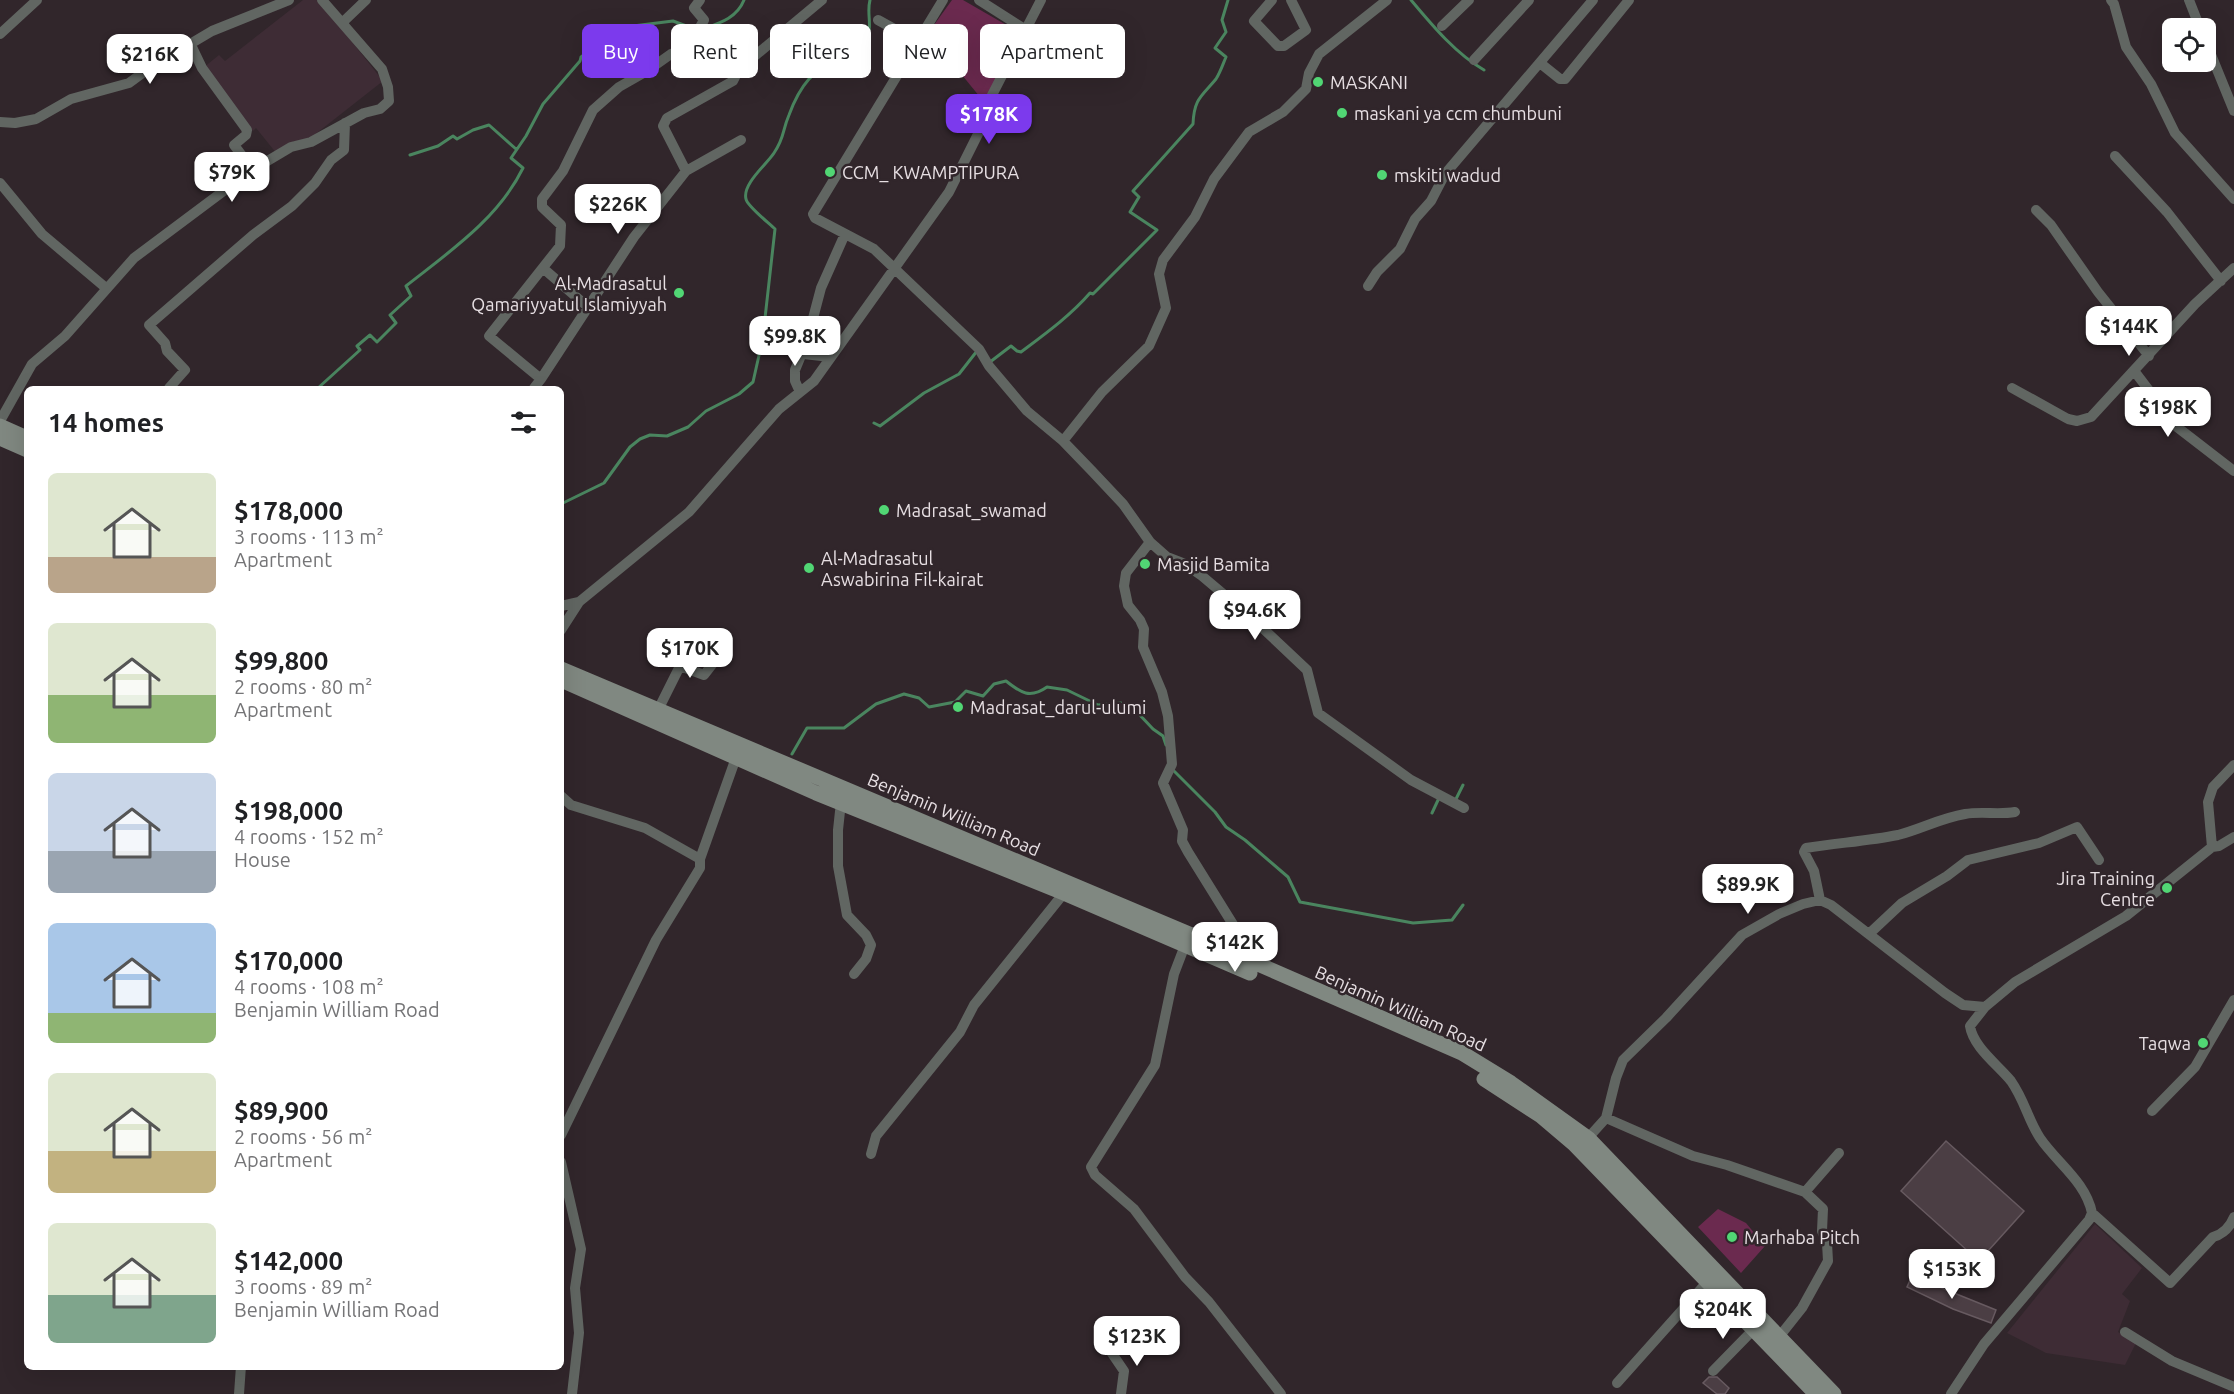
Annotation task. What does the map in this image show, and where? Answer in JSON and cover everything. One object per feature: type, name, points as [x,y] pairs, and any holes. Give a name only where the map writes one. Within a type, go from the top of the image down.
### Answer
[{"type":"main road","points":[[0,426],[24,437]]},
{"type":"main road","points":[[0,438],[24,449]]},
{"type":"main road","name":"Benjamin William Road","points":[[564,670],[658,710],[841,802],[1065,893],[1259,965],[1462,1053],[1510,1083],[1588,1138],[1833,1394]]},
{"type":"main road","name":"Benjamin William Road","points":[[564,681],[738,751],[1187,939],[1457,1063],[1503,1090],[1574,1144],[1816,1394]]},
{"type":"street","points":[[0,34],[37,0]]},
{"type":"street","points":[[0,122],[15,123],[36,119],[71,99],[129,83],[190,43],[237,20],[289,0]]},
{"type":"street","points":[[0,421],[32,364],[65,336],[134,258],[253,170],[291,147],[311,142],[364,113],[380,109],[389,101],[388,87],[382,69],[322,0]]},
{"type":"street","points":[[343,22],[366,0]]},
{"type":"street","points":[[700,0],[694,8],[704,20],[700,40],[694,46],[670,54],[619,87],[593,110],[563,171],[541,202],[561,225],[560,246],[489,336],[538,384],[634,237],[686,171],[741,140]]},
{"type":"street","points":[[686,171],[663,126],[666,118],[735,80],[739,69],[822,0]]},
{"type":"street","points":[[927,24],[943,0]]},
{"type":"street","points":[[980,0],[1017,24]]},
{"type":"street","points":[[1029,24],[1041,0]]},
{"type":"street","points":[[1272,0],[1254,21],[1278,46],[1284,46],[1306,30],[1291,0]]},
{"type":"street","points":[[1063,441],[1102,392],[1149,346],[1166,308],[1159,274],[1163,260],[1195,217],[1214,179],[1249,132],[1283,112],[1306,89],[1309,72],[1319,54],[1387,0]]},
{"type":"street","points":[[1442,26],[1469,0]]},
{"type":"street","points":[[1474,60],[1525,4],[1511,0]]},
{"type":"street","points":[[1368,286],[1377,272],[1400,249],[1415,219],[1431,201],[1445,174],[1593,0]]},
{"type":"street","points":[[1540,63],[1560,80],[1565,79],[1629,0]]},
{"type":"street","points":[[2111,0],[2126,47],[2151,84],[2175,133],[2234,199]]},
{"type":"street","points":[[2189,0],[2196,18]]},
{"type":"street","points":[[878,20],[885,24]]},
{"type":"street","points":[[190,43],[202,68],[247,130],[246,135],[234,146],[253,170]]},
{"type":"street","points":[[2216,67],[2234,111]]},
{"type":"street","points":[[894,78],[813,214],[822,222],[863,241],[895,268],[979,348],[989,366],[1027,411],[1063,441],[1123,504],[1150,542],[1167,557],[1185,564],[1202,576],[1253,619],[1307,670],[1317,713],[1411,780],[1464,808]]},
{"type":"street","points":[[564,625],[579,602],[689,512],[779,409],[814,381],[949,192],[980,130],[990,99],[1001,78]]},
{"type":"street","points":[[171,386],[185,370],[167,351],[165,343],[149,326],[253,235],[292,206],[315,183],[331,160],[344,150],[345,123]]},
{"type":"street","points":[[2115,156],[2167,212],[2221,281]]},
{"type":"street","points":[[0,183],[42,234],[106,288]]},
{"type":"street","points":[[2036,210],[2051,225],[2098,292],[2149,356]]},
{"type":"street","points":[[800,392],[795,381],[795,370],[821,288],[845,234]]},
{"type":"street","points":[[2012,388],[2068,419],[2077,421],[2091,417],[2135,372],[2195,304],[2234,268]]},
{"type":"street","points":[[544,269],[589,308]]},
{"type":"street","points":[[758,337],[795,352],[830,357]]},
{"type":"street","points":[[2135,372],[2177,427],[2234,471]]},
{"type":"street","points":[[1150,542],[1126,573],[1124,586],[1128,606],[1144,629],[1143,647],[1162,692],[1168,716],[1171,766],[1163,783],[1183,830],[1182,841],[1247,950],[1259,965]]},
{"type":"street","points":[[564,605],[579,602]]},
{"type":"street","points":[[658,710],[681,666],[678,638]]},
{"type":"street","points":[[681,666],[704,675],[725,648]]},
{"type":"street","points":[[564,1129],[656,940],[699,868],[700,859],[738,751]]},
{"type":"street","points":[[2212,847],[2208,802],[2213,788],[2234,765]]},
{"type":"street","points":[[564,799],[571,805],[645,828],[700,859]]},
{"type":"street","points":[[841,802],[838,866],[848,915],[866,935],[871,945],[866,959],[854,974]]},
{"type":"street","points":[[1985,1008],[1963,1005],[1870,933],[1820,900],[1814,871],[1804,852],[1806,848],[1899,834],[1939,819],[1965,814],[1979,812],[1998,815],[2015,812]]},
{"type":"street","points":[[1870,933],[1902,903],[1947,876],[1968,860],[2039,843],[2077,827],[2099,860]]},
{"type":"street","points":[[2234,837],[2219,846],[2212,847],[2126,916],[2015,982],[1985,1008],[1970,1026],[1971,1034],[2020,1095],[2040,1138],[2086,1193],[2092,1213],[2170,1283],[2213,1237],[2220,1235],[2230,1225],[2234,1217]]},
{"type":"street","points":[[871,1154],[876,1136],[960,1032],[974,1005],[1065,893]]},
{"type":"street","points":[[1588,1138],[1606,1118],[1623,1060],[1666,1018],[1742,935],[1779,914],[1820,900]]},
{"type":"street","points":[[1187,939],[1174,974],[1155,1065],[1091,1167],[1095,1176],[1134,1209],[1281,1394]]},
{"type":"street","points":[[2152,1111],[2195,1067],[2234,1000]]},
{"type":"street","points":[[1606,1118],[1693,1156],[1727,1165],[1805,1192],[1823,1209],[1822,1231],[1827,1243],[1828,1261],[1802,1308],[1779,1337]]},
{"type":"street","points":[[1805,1192],[1839,1153]]},
{"type":"street","points":[[564,1175],[581,1248],[575,1288],[579,1333],[572,1394]]},
{"type":"street","points":[[1951,1394],[1984,1344],[2089,1220],[2092,1213]]},
{"type":"street","points":[[1617,1383],[1708,1281]]},
{"type":"street","points":[[1713,1371],[1754,1329]]},
{"type":"street","points":[[2125,1332],[2172,1361],[2234,1387]]},
{"type":"street","points":[[1109,1349],[1124,1371],[1121,1394]]},
{"type":"street","points":[[239,1394],[241,1370]]},
{"type":"shaded area","points":[[303,0],[319,0],[383,81],[299,147],[294,141],[277,154],[256,128],[253,131],[203,68],[219,55],[225,61]]},
{"type":"shaded area","points":[[952,0],[963,0],[1004,24],[980,24],[980,78],[997,78],[984,102],[964,78],[968,78],[968,24],[935,24]]},
{"type":"shaded area","name":"Marhaba Pitch","points":[[1718,1209],[1746,1223],[1765,1246],[1741,1273],[1698,1227]]},
{"type":"shaded area","points":[[2095,1224],[2142,1268],[2122,1294],[2130,1301],[2118,1332],[2136,1343],[2125,1365],[2046,1353],[2007,1333]]},
{"type":"building","points":[[1946,1141],[2024,1211],[1979,1261],[1901,1191]]},
{"type":"building","points":[[1912,1276],[1996,1310],[1991,1323],[1953,1309],[1907,1287]]},
{"type":"building","points":[[1709,1377],[1717,1377],[1729,1388],[1725,1394],[1717,1394],[1703,1383]]},
{"type":"waterway","points":[[717,24],[732,16],[744,0]]},
{"type":"waterway","points":[[763,336],[775,229],[747,202],[746,193],[751,181],[778,147],[793,106],[806,83],[815,73],[853,52],[865,40],[869,30],[870,0]]},
{"type":"waterway","points":[[990,362],[1011,346],[1021,352],[1048,331],[1090,293],[1093,294],[1157,230],[1130,212],[1139,197],[1133,191],[1193,124],[1197,103],[1219,74],[1226,57],[1215,48],[1226,32],[1222,20],[1228,0]]},
{"type":"waterway","points":[[1411,0],[1454,47],[1484,70]]},
{"type":"waterway","points":[[320,386],[360,350],[357,346],[370,335],[377,342],[396,323],[390,315],[411,296],[406,286],[471,233],[500,203],[523,168],[511,158],[543,104],[581,57],[625,27],[673,21],[681,24]]},
{"type":"waterway","points":[[410,155],[438,146],[453,136],[457,139],[473,130],[489,125],[516,149]]},
{"type":"waterway","points":[[564,503],[604,483],[630,447],[640,439],[650,435],[667,436],[688,427],[706,411],[739,394],[753,382],[762,342]]},
{"type":"waterway","points":[[874,423],[880,426],[924,393],[959,374],[977,351]]},
{"type":"waterway","points":[[792,754],[807,728],[844,728],[876,704],[904,694],[919,698],[929,707],[955,702],[966,691],[983,696],[994,684],[1006,681],[1016,689],[1031,694],[1047,687],[1067,690],[1098,705],[1121,703],[1137,712],[1163,736],[1166,745]]},
{"type":"waterway","points":[[1173,770],[1215,812],[1226,827],[1245,840],[1288,877],[1300,902],[1413,923],[1452,920],[1463,905]]},
{"type":"waterway","points":[[1455,801],[1463,785]]},
{"type":"waterway","points":[[1432,813],[1439,798]]},
{"type":"place","name":"MASKANI","points":[[1318,82]]},
{"type":"place","name":"maskani ya ccm chumbuni","points":[[1342,113]]},
{"type":"place","name":"CCM_ KWAMPTIPURA","points":[[830,172]]},
{"type":"place","name":"mskiti wadud","points":[[1382,175]]},
{"type":"place","name":"Al-Madrasatul Qamariyyatul Islamiyyah","points":[[679,293]]},
{"type":"place","name":"Madrasat_swamad","points":[[884,510]]},
{"type":"place","name":"Masjid Bamita","points":[[1145,564]]},
{"type":"place","name":"Al-Madrasatul Aswabirina Fil-kairat","points":[[809,568]]},
{"type":"place","name":"Madrasat_darul-ulumi","points":[[958,707]]},
{"type":"place","name":"Jira Training Centre","points":[[2167,888]]},
{"type":"place","name":"Taqwa","points":[[2203,1043]]},
{"type":"place","name":"Marhaba Pitch","points":[[1732,1237]]}]
